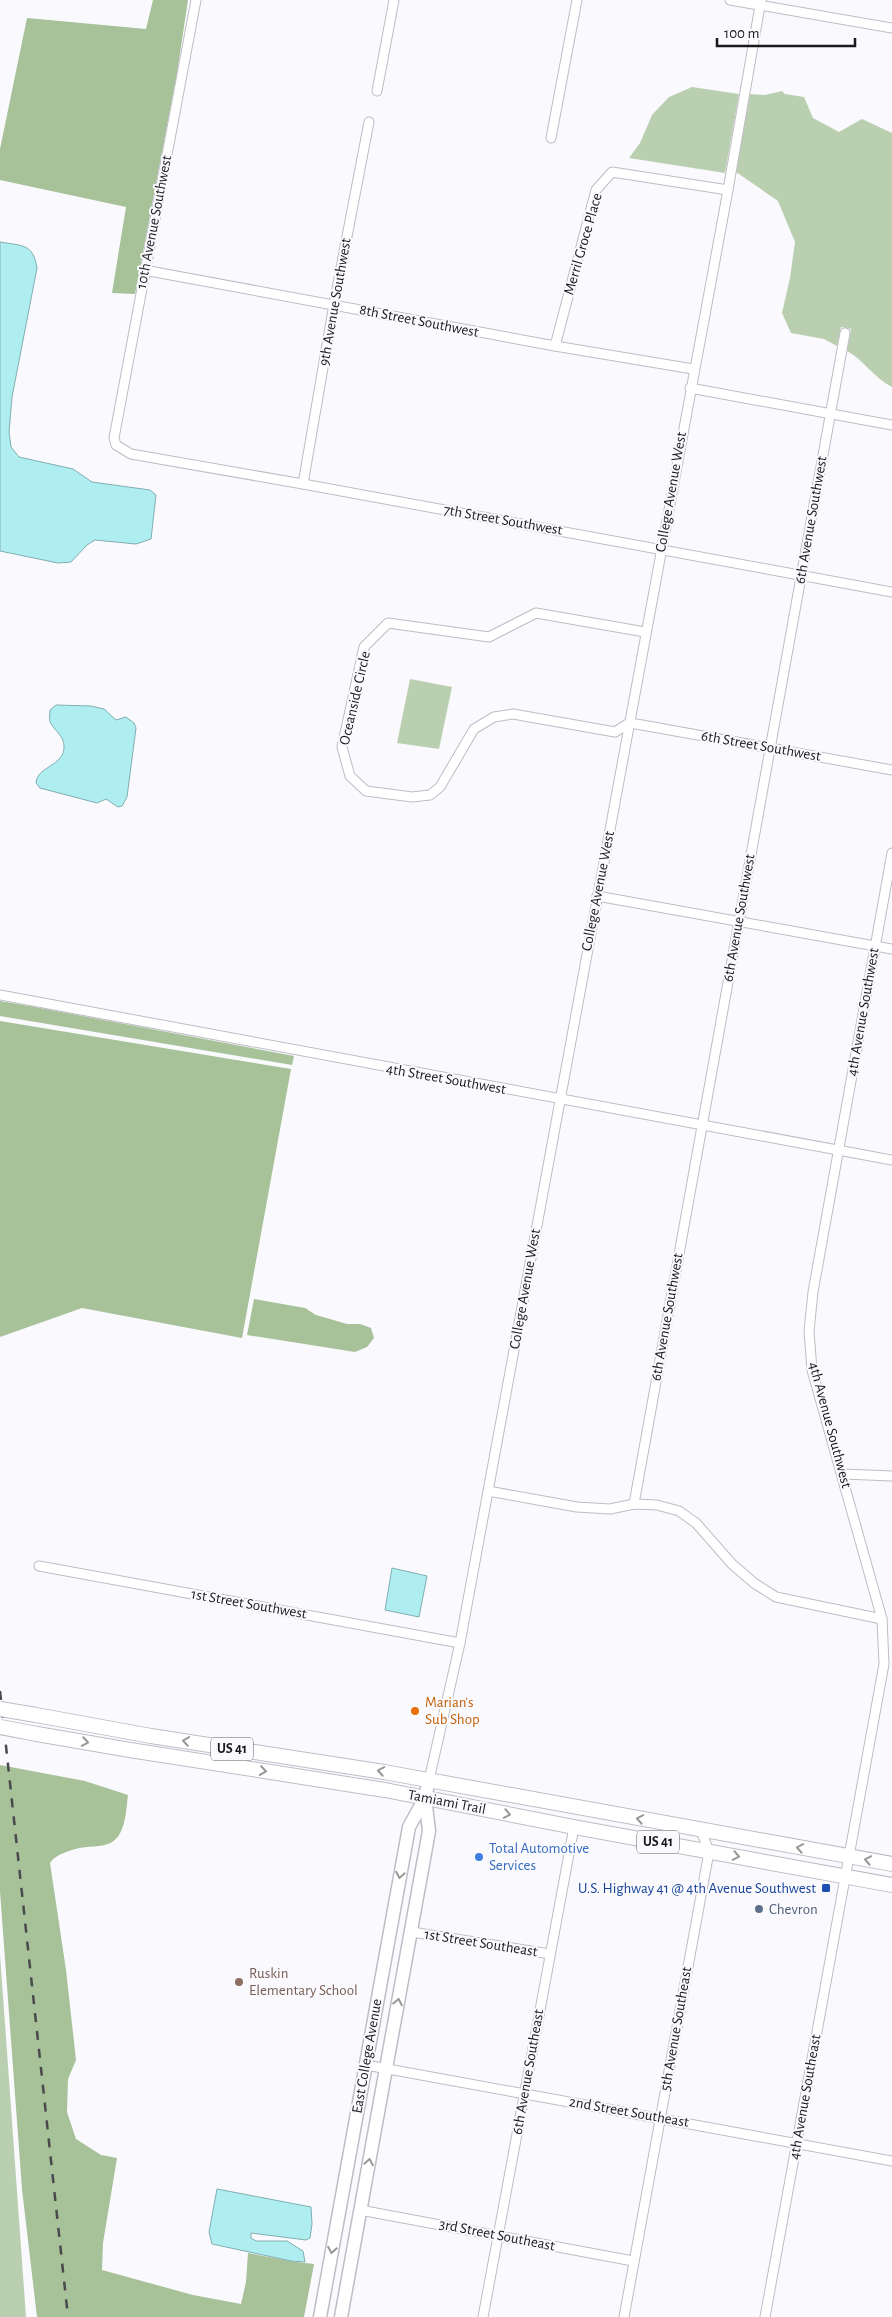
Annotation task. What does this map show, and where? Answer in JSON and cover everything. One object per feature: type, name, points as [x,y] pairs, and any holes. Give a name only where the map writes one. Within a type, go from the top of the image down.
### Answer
[{"type":"main road","name":"Tamiami Trail","points":[[0,1709],[429,1780],[892,1864]]},
{"type":"main road","name":"Tamiami Trail","points":[[0,1727],[425,1798],[574,1828],[892,1885]]},
{"type":"main road","name":"East College Avenue","points":[[320,2317],[409,1827],[425,1798],[429,1780]]},
{"type":"main road","name":"East College Avenue","points":[[342,2317],[429,1831],[425,1798]]},
{"type":"main road","points":[[574,1828],[577,1820],[599,1811]]},
{"type":"street","name":"10th Avenue Southwest","points":[[116,445],[114,438],[144,270],[196,0]]},
{"type":"street","points":[[377,91],[394,0]]},
{"type":"street","points":[[551,138],[576,0]]},
{"type":"street","points":[[730,0],[760,3],[892,28]]},
{"type":"street","name":"College Avenue West","points":[[429,1780],[460,1643],[693,369],[728,190],[760,3]]},
{"type":"street","name":"9th Avenue Southwest","points":[[302,484],[369,122]]},
{"type":"street","name":"Merril Groce Place","points":[[555,346],[596,190],[612,172],[728,190]]},
{"type":"street","name":"8th Street Southwest","points":[[144,270],[555,346],[693,369]]},
{"type":"street","name":"6th Avenue Southwest","points":[[634,1504],[845,333]]},
{"type":"street","points":[[690,388],[892,424]]},
{"type":"street","name":"7th Street Southwest","points":[[116,445],[131,454],[892,592]]},
{"type":"street","name":"Oceanside Circle","points":[[629,723],[615,732],[513,714],[494,717],[474,729],[440,787],[430,795],[412,796],[366,791],[350,776],[342,747],[364,648],[388,623],[489,637],[536,614],[645,632]]},
{"type":"street","name":"6th Street Southwest","points":[[629,723],[892,770]]},
{"type":"street","name":"4th Avenue Southwest","points":[[844,1876],[884,1664],[882,1619],[843,1474],[812,1370],[809,1330],[813,1292],[892,853]]},
{"type":"street","points":[[597,896],[892,949]]},
{"type":"street","name":"4th Street Southwest","points":[[0,995],[559,1100],[892,1160]]},
{"type":"street","points":[[843,1474],[892,1476]]},
{"type":"street","points":[[488,1491],[577,1507],[610,1509],[634,1504],[657,1505],[679,1511],[696,1523],[732,1564],[776,1597],[882,1619]]},
{"type":"street","name":"1st Street Southwest","points":[[39,1566],[460,1643]]},
{"type":"street","name":"6th Avenue Southeast","points":[[484,2317],[574,1828]]},
{"type":"street","points":[[701,1830],[709,1852]]},
{"type":"street","name":"5th Avenue Southeast","points":[[624,2317],[709,1852]]},
{"type":"street","name":"4th Avenue Southeast","points":[[765,2317],[844,1876]]},
{"type":"street","name":"1st Street Southeast","points":[[412,1932],[550,1954]]},
{"type":"street","name":"2nd Street Southeast","points":[[366,2065],[660,2117],[892,2161]]},
{"type":"street","name":"3rd Street Southeast","points":[[360,2210],[499,2234],[633,2261]]},
{"type":"green space","points":[[153,0],[188,0],[177,73],[135,294],[112,293],[126,207],[0,180],[0,149],[27,18],[146,29]]},
{"type":"green space","points":[[692,87],[739,94],[725,173],[629,158],[640,143],[652,115],[669,97]]},
{"type":"green space","points":[[782,91],[785,94],[804,97],[813,118],[839,132],[862,119],[892,133],[892,387],[847,351],[851,329],[841,327],[837,346],[824,339],[791,333],[782,313],[790,278],[795,242],[778,201],[736,172],[750,94],[765,95]]},
{"type":"green space","points":[[410,679],[452,687],[439,749],[397,743]]},
{"type":"green space","points":[[0,1001],[294,1056],[292,1065],[0,1016]]},
{"type":"green space","points":[[0,1021],[291,1069],[242,1338],[82,1308],[0,1337]]},
{"type":"green space","points":[[254,1299],[305,1308],[316,1315],[347,1324],[360,1324],[371,1328],[374,1338],[367,1347],[355,1352],[247,1335]]},
{"type":"green space","points":[[0,1765],[85,1781],[128,1795],[126,1816],[122,1830],[114,1841],[108,1844],[69,1851],[56,1857],[50,1863],[66,1970],[76,2060],[68,2079],[67,2112],[76,2139],[101,2155],[117,2158],[103,2243],[102,2270],[193,2295],[241,2304],[246,2282],[248,2253],[314,2264],[304,2317],[37,2317],[22,2189],[0,1891]]},
{"type":"green space","points":[[0,1954],[26,2317],[0,2317]]},
{"type":"water","points":[[0,242],[25,247],[33,254],[37,268],[12,397],[9,432],[11,447],[19,457],[73,469],[92,482],[150,490],[156,495],[151,539],[136,544],[95,540],[87,545],[71,562],[58,563],[0,551]]},
{"type":"water","points":[[56,705],[91,706],[104,709],[116,720],[126,717],[134,723],[136,728],[127,797],[122,806],[118,807],[106,799],[97,803],[40,788],[36,783],[41,773],[56,762],[63,753],[64,742],[50,721],[50,710]]},
{"type":"water","points":[[392,1568],[427,1576],[419,1617],[385,1610]]},
{"type":"water","points":[[217,2189],[311,2207],[312,2224],[310,2238],[306,2240],[251,2233],[251,2238],[256,2241],[287,2241],[303,2251],[305,2262],[291,2261],[212,2244],[209,2232]]},
{"type":"railway","points":[[0,1691],[68,2317]]},
{"type":"place","name":"Marian's Sub Shop","points":[[415,1711]]},
{"type":"place","name":"Total Automotive Services","points":[[479,1857]]},
{"type":"place","name":"U.S. Highway 41 @ 4th Avenue Southwest","points":[[826,1888]]},
{"type":"place","name":"Chevron","points":[[759,1909]]},
{"type":"place","name":"Ruskin Elementary School","points":[[239,1982]]}]
